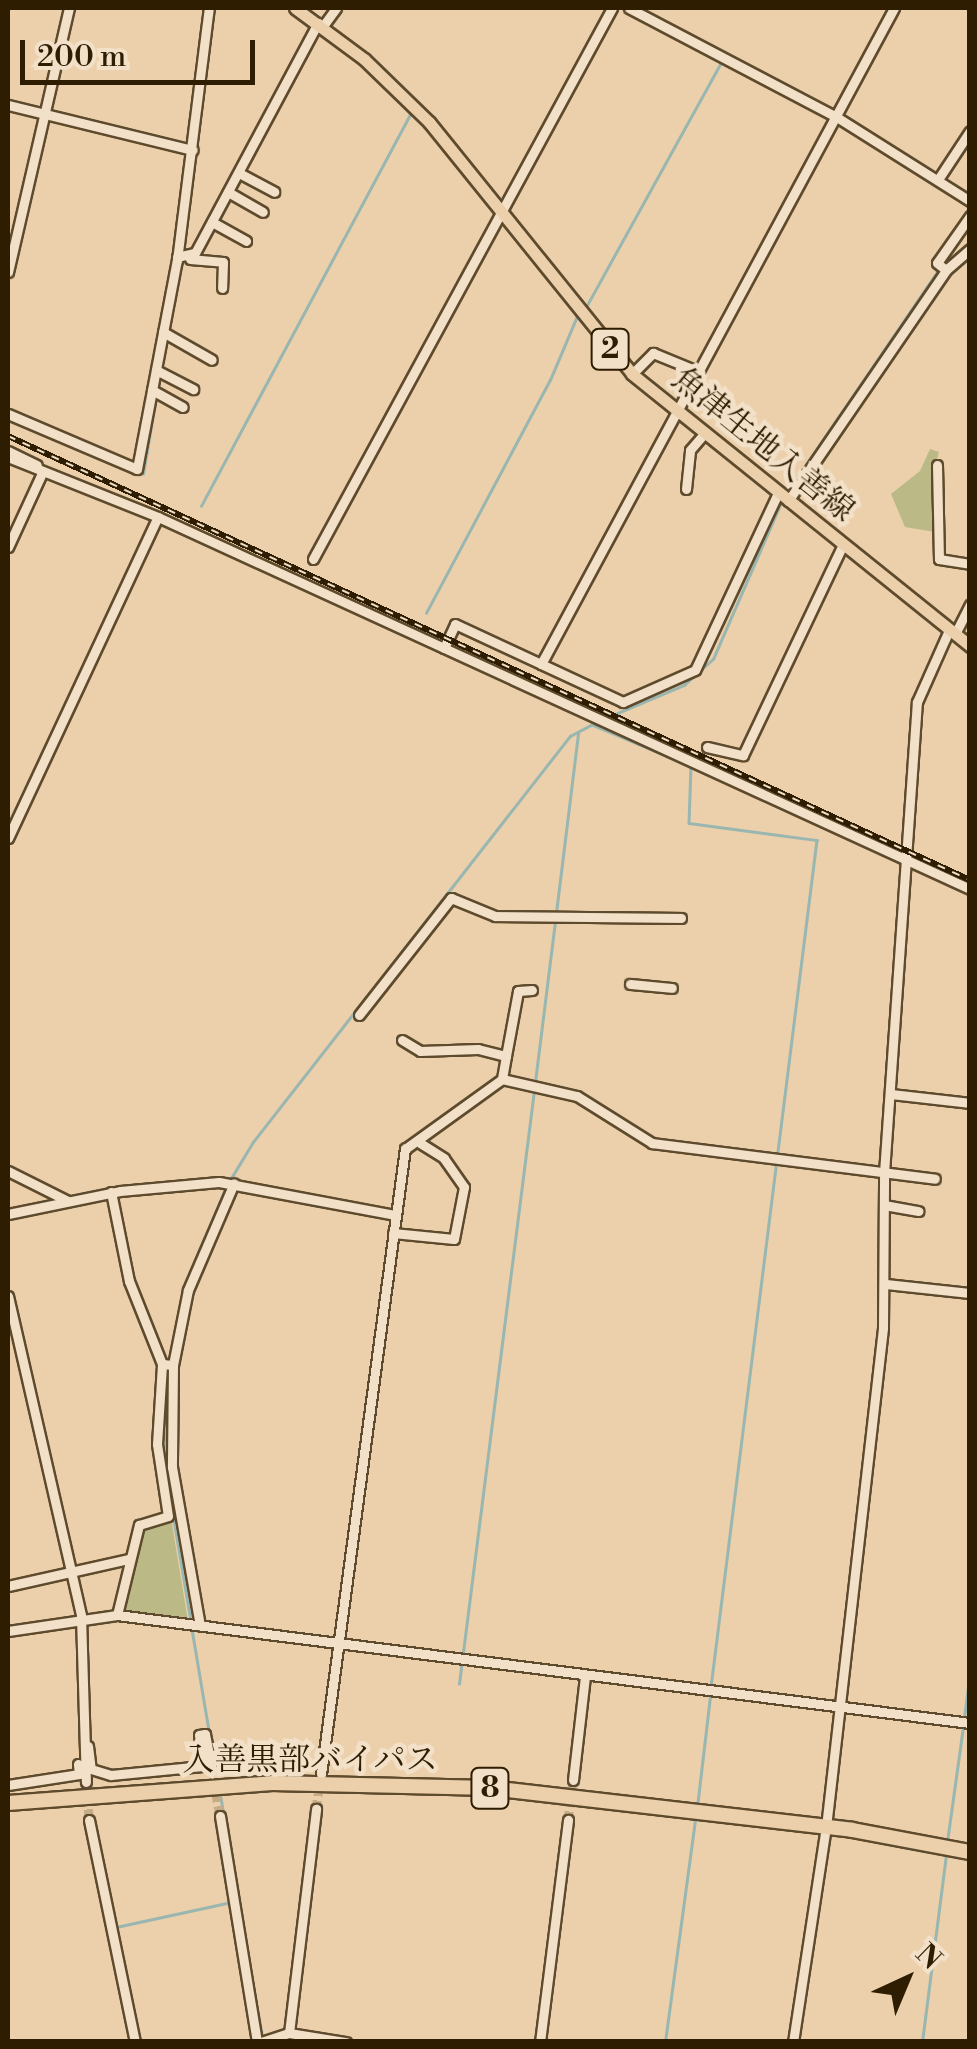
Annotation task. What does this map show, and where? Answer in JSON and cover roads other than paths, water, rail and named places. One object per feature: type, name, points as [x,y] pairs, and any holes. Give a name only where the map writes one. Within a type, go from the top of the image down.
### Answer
[{"type":"highway","name":"入善黒部バイパス","points":[[8,1803],[192,1786],[356,1782],[491,1788],[826,1827],[970,1852]]},
{"type":"main road","name":"魚津生地入善線","points":[[295,8],[321,25],[414,107],[632,374],[970,646]]},
{"type":"street","points":[[8,272],[69,8]]},
{"type":"street","points":[[8,414],[136,469],[177,257],[210,8]]},
{"type":"street","points":[[190,258],[321,25],[336,8]]},
{"type":"street","points":[[313,559],[612,8]]},
{"type":"street","points":[[629,8],[835,116],[970,201]]},
{"type":"street","points":[[541,664],[894,8]]},
{"type":"street","points":[[8,105],[193,150]]},
{"type":"street","points":[[939,178],[970,131]]},
{"type":"street","points":[[239,172],[274,192]]},
{"type":"street","points":[[228,192],[263,212]]},
{"type":"street","points":[[946,270],[936,263],[970,216]]},
{"type":"street","points":[[212,222],[246,241]]},
{"type":"street","points":[[444,648],[455,624],[623,702],[695,670],[783,497],[946,270],[970,249]]},
{"type":"street","points":[[177,257],[223,262],[222,288]]},
{"type":"street","points":[[163,332],[212,360]]},
{"type":"street","points":[[632,374],[653,354],[697,371]]},
{"type":"street","points":[[156,370],[193,389]]},
{"type":"street","points":[[152,390],[183,408]]},
{"type":"street","points":[[686,489],[690,450],[704,434]]},
{"type":"street","points":[[8,454],[42,474],[158,517],[970,889]]},
{"type":"street","points":[[8,454],[66,483]]},
{"type":"street","points":[[936,464],[938,559],[970,564]]},
{"type":"street","points":[[8,547],[42,474]]},
{"type":"street","points":[[8,838],[158,517]]},
{"type":"street","points":[[708,747],[743,755],[843,544]]},
{"type":"street","points":[[793,2042],[826,1827],[886,1284],[884,1173],[909,861],[917,702],[970,605]]},
{"type":"street","points":[[359,1015],[451,898],[495,916],[681,918]]},
{"type":"street","points":[[630,984],[672,988]]},
{"type":"street","points":[[321,1774],[405,1149],[420,1143],[502,1079],[518,991],[532,990]]},
{"type":"street","points":[[402,1040],[420,1051],[478,1049],[506,1056]]},
{"type":"street","points":[[502,1079],[577,1096],[652,1143],[935,1179]]},
{"type":"street","points":[[891,1094],[970,1103]]},
{"type":"street","points":[[393,1233],[454,1239],[464,1187],[444,1158],[420,1143]]},
{"type":"street","points":[[8,1170],[68,1201]]},
{"type":"street","points":[[8,1214],[112,1192],[234,1183],[396,1214]]},
{"type":"street","points":[[118,1615],[139,1524],[168,1516],[157,1444],[168,1365],[188,1290],[234,1183]]},
{"type":"street","points":[[112,1192],[130,1282],[168,1365],[170,1456],[200,1626]]},
{"type":"street","points":[[884,1205],[918,1211]]},
{"type":"street","points":[[886,1284],[970,1294]]},
{"type":"street","points":[[8,1296],[81,1616],[86,1782]]},
{"type":"street","points":[[8,1586],[129,1559]]},
{"type":"street","points":[[8,1631],[81,1616],[118,1615],[970,1723]]},
{"type":"street","points":[[573,1780],[585,1677]]},
{"type":"street","points":[[82,1728],[95,1773],[203,1766],[199,1735],[205,1734],[212,1766]]},
{"type":"street","points":[[8,1785],[79,1774],[77,1730],[82,1728]]},
{"type":"street","points":[[289,2033],[316,1808]]},
{"type":"street","points":[[220,1816],[259,2042],[289,2033],[346,2042]]},
{"type":"street","points":[[89,1820],[135,2042]]},
{"type":"street","points":[[540,2042],[568,1820]]},
{"type":"waterway","points":[[586,307],[722,61]]},
{"type":"waterway","points":[[201,506],[411,113]]},
{"type":"waterway","points":[[944,262],[970,225]]},
{"type":"waterway","points":[[786,494],[939,269]]},
{"type":"waterway","points":[[426,613],[550,380],[577,316]]},
{"type":"waterway","points":[[143,474],[156,397]]},
{"type":"waterway","points":[[606,718],[684,685],[713,659],[782,500]]},
{"type":"waterway","points":[[230,1180],[253,1142],[570,736],[594,723]]},
{"type":"waterway","points":[[593,725],[691,766],[689,823],[817,840],[711,1688]]},
{"type":"waterway","points":[[556,913],[578,733]]},
{"type":"waterway","points":[[535,1082],[555,921]]},
{"type":"waterway","points":[[459,1684],[534,1090]]},
{"type":"waterway","points":[[171,1354],[184,1286],[226,1187]]},
{"type":"waterway","points":[[168,1367],[164,1460],[191,1621]]},
{"type":"waterway","points":[[192,1629],[212,1749]]},
{"type":"waterway","points":[[964,1718],[970,1671]]},
{"type":"waterway","points":[[697,1807],[710,1696]]},
{"type":"waterway","points":[[947,1842],[963,1726]]},
{"type":"waterway","points":[[220,1792],[238,1897]]},
{"type":"waterway","points":[[665,2042],[695,1820]]},
{"type":"waterway","points":[[922,2042],[946,1854]]},
{"type":"waterway","points":[[123,2006],[107,1929],[232,1902]]},
{"type":"waterway","points":[[239,1905],[263,2040]]},
{"type":"tunnel","points":[[211,1766],[220,1816]]},
{"type":"tunnel","points":[[568,1820],[573,1780]]},
{"type":"tunnel","points":[[86,1782],[89,1820]]},
{"type":"tunnel","points":[[316,1809],[320,1782]]},
{"type":"railway","points":[[8,436],[970,880]]}]
